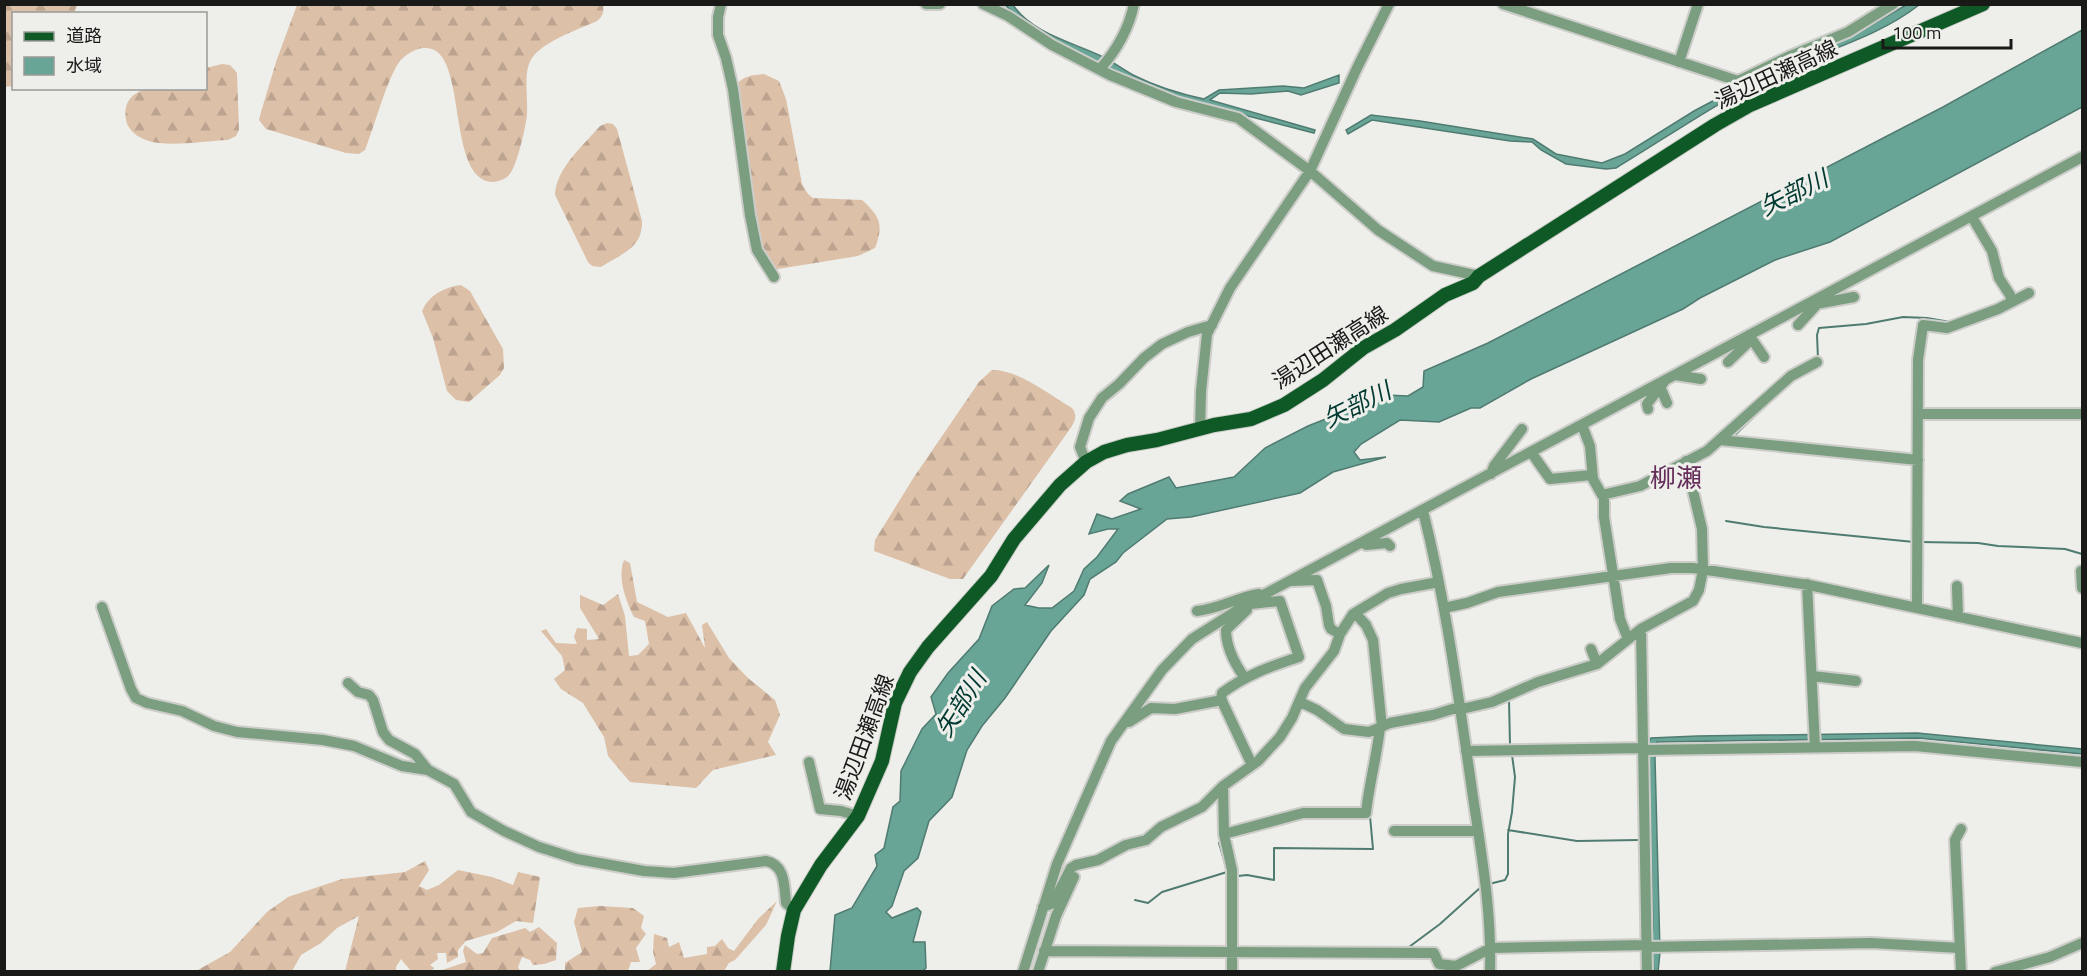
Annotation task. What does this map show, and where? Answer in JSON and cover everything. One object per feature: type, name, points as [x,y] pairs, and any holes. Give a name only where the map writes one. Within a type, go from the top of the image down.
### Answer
[{"type":"main road","name":"湯辺田瀬高線","points":[[783,972],[794,910],[821,865],[858,816],[882,761],[895,703],[909,672],[991,576],[1014,539],[1060,485],[1086,462],[1104,452],[1127,445],[1251,419],[1284,405],[1323,380],[1363,348],[1395,330],[1445,295],[1473,283],[1479,276],[1715,125],[1750,105],[1983,4]]},
{"type":"street","points":[[721,4],[718,35],[733,89],[750,215],[757,250],[774,277]]},
{"type":"street","points":[[926,4],[940,4]]},
{"type":"street","points":[[983,4],[1008,16],[1052,45],[1100,69],[1176,102],[1238,118],[1310,171],[1378,230],[1433,266],[1479,276]]},
{"type":"street","points":[[1100,69],[1113,55],[1131,17],[1134,4]]},
{"type":"street","points":[[1200,430],[1204,354],[1208,334],[1230,288],[1310,171],[1389,4]]},
{"type":"street","points":[[1503,4],[1738,81],[1848,32],[1893,4]]},
{"type":"street","points":[[1679,62],[1698,4]]},
{"type":"street","points":[[1023,972],[1058,864],[1111,741],[1162,670],[1192,639],[1289,581],[1663,384],[1675,375],[1750,337],[1807,304],[1822,299],[2082,157]]},
{"type":"street","points":[[1971,217],[1992,251],[1999,278],[2012,302]]},
{"type":"street","points":[[1917,608],[1918,360],[1923,325],[1947,328],[2029,293]]},
{"type":"street","points":[[1798,325],[1822,299],[1854,297]]},
{"type":"street","points":[[1086,462],[1080,447],[1089,418],[1102,398],[1162,344],[1188,332],[1212,325]]},
{"type":"street","points":[[1750,337],[1764,357]]},
{"type":"street","points":[[1728,362],[1750,337]]},
{"type":"street","points":[[1604,495],[1640,486],[1707,451],[1791,376],[1817,362]]},
{"type":"street","points":[[1675,375],[1701,379]]},
{"type":"street","points":[[1663,384],[1667,403]]},
{"type":"street","points":[[1648,409],[1647,404],[1663,384]]},
{"type":"street","points":[[1919,414],[2082,414]]},
{"type":"street","points":[[1582,425],[1590,446],[1592,475],[1597,488],[1604,495],[1604,517],[1620,619],[1628,639]]},
{"type":"street","points":[[1491,474],[1494,466],[1522,429]]},
{"type":"street","points":[[1720,440],[1918,460]]},
{"type":"street","points":[[1531,452],[1550,478],[1592,475]]},
{"type":"street","points":[[1300,702],[1317,710],[1344,729],[1369,732],[1460,707],[1466,708],[1492,702],[1538,682],[1597,664],[1641,629],[1693,601],[1699,590],[1703,570],[1702,529],[1686,461]]},
{"type":"street","points":[[1423,511],[1444,608],[1460,707],[1489,914],[1490,972]]},
{"type":"street","points":[[1363,542],[1366,545],[1387,543],[1390,546]]},
{"type":"street","points":[[1608,546],[1621,544]]},
{"type":"street","points":[[1444,608],[1498,592],[1671,567],[1807,584],[2082,643]]},
{"type":"street","points":[[2081,571],[2082,588]]},
{"type":"street","points":[[1289,581],[1317,580],[1326,606],[1329,625],[1331,629],[1340,634]]},
{"type":"street","points":[[1043,907],[1053,903],[1071,868],[1098,860],[1126,845],[1146,840],[1161,827],[1202,807],[1224,786],[1252,765],[1280,737],[1300,702],[1305,688],[1315,672],[1334,651],[1340,634],[1355,613],[1388,593],[1439,582]]},
{"type":"street","points":[[1807,584],[1814,649],[1812,676],[1814,740]]},
{"type":"street","points":[[1957,586],[1958,616]]},
{"type":"street","points":[[1197,611],[1208,610],[1247,596],[1266,594]]},
{"type":"street","points":[[1244,677],[1236,665],[1226,630],[1248,605],[1280,601],[1299,657],[1244,677],[1222,693],[1222,700],[1252,765]]},
{"type":"street","points":[[102,607],[131,689],[136,698],[147,703],[182,711],[214,726],[237,732],[323,740],[354,746],[402,766],[428,770],[454,784],[471,812],[531,843],[577,859],[644,871],[674,873],[766,861],[774,863],[783,874],[786,903],[794,910]]},
{"type":"street","points":[[1224,834],[1303,813],[1366,813],[1368,791],[1378,751],[1381,727],[1373,640],[1355,613]]},
{"type":"street","points":[[1641,629],[1648,750],[1651,946],[1647,972]]},
{"type":"street","points":[[1591,649],[1597,664]]},
{"type":"street","points":[[1812,676],[1856,681]]},
{"type":"street","points":[[345,685],[357,692],[369,695],[373,700],[383,732],[389,740],[415,754],[428,770]]},
{"type":"street","points":[[1125,722],[1132,721],[1146,709],[1175,709],[1222,700]]},
{"type":"street","points":[[1466,751],[1648,750],[1814,740],[1915,746],[2082,762]]},
{"type":"street","points":[[809,762],[820,809],[841,811],[858,816]]},
{"type":"street","points":[[1224,786],[1224,834],[1232,870],[1232,972]]},
{"type":"street","points":[[1961,829],[1955,840],[1961,972]]},
{"type":"street","points":[[1394,831],[1478,831]]},
{"type":"street","points":[[1038,972],[1056,916],[1083,863]]},
{"type":"street","points":[[1044,951],[1434,953],[1439,964],[1456,966],[1491,948],[1871,943],[1960,948]]},
{"type":"street","points":[[1995,972],[2050,957],[2082,943]]},
{"type":"green space","points":[[603,4],[603,9],[602,16],[597,21],[558,38],[533,56],[526,82],[527,114],[518,155],[509,175],[493,182],[478,176],[468,160],[447,67],[438,53],[424,48],[408,54],[395,69],[365,150],[359,154],[346,153],[266,129],[259,120],[277,59],[297,5]]},
{"type":"green space","points":[[4,5],[77,5],[74,12],[12,12],[12,86],[5,87]]},
{"type":"green space","points":[[222,64],[230,65],[237,73],[239,130],[236,136],[228,140],[166,144],[145,140],[134,134],[126,120],[126,106],[132,97],[145,90],[207,90],[207,68]]},
{"type":"green space","points":[[764,74],[779,81],[786,99],[802,184],[808,194],[813,198],[862,200],[879,221],[880,227],[875,248],[858,256],[778,269],[770,268],[758,260],[735,86],[748,77]]},
{"type":"green space","points":[[607,123],[613,124],[617,129],[642,221],[639,238],[635,244],[601,267],[592,266],[588,262],[555,195],[565,166],[600,126]]},
{"type":"green space","points":[[461,285],[470,291],[503,349],[504,368],[500,375],[469,402],[456,400],[447,391],[433,338],[422,311],[429,300],[438,293]]},
{"type":"green space","points":[[992,370],[1022,378],[1072,408],[1075,418],[1070,429],[963,579],[950,579],[874,551],[875,540],[914,477],[979,382]]},
{"type":"green space","points":[[624,560],[630,563],[637,602],[668,617],[686,613],[705,648],[702,625],[707,622],[729,658],[748,678],[775,700],[780,715],[768,742],[776,755],[713,770],[696,788],[630,782],[608,756],[604,737],[583,703],[561,689],[554,679],[565,670],[562,656],[541,631],[546,629],[556,643],[577,644],[574,637],[577,628],[587,629],[587,640],[599,639],[580,608],[580,595],[603,605],[618,594],[625,616],[629,656],[638,655],[649,644],[645,621],[634,617],[625,597],[621,574]]},
{"type":"green space","points":[[425,861],[429,870],[419,886],[427,890],[439,885],[458,870],[492,877],[513,885],[518,872],[540,877],[533,923],[516,921],[497,932],[466,941],[458,950],[458,957],[447,963],[446,953],[437,953],[438,959],[430,965],[434,968],[430,971],[411,971],[401,959],[396,971],[345,971],[359,916],[337,928],[321,943],[301,955],[292,971],[196,971],[230,952],[267,912],[288,897],[342,879],[405,872]]},
{"type":"green space","points":[[777,901],[766,925],[724,971],[647,971],[656,964],[653,952],[654,934],[667,938],[669,947],[679,942],[684,958],[707,954],[707,947],[715,946],[722,939],[728,948],[734,951],[758,919]]},
{"type":"green space","points":[[600,906],[633,908],[644,916],[641,928],[646,934],[636,948],[640,962],[631,962],[628,971],[565,971],[565,963],[582,952],[574,922],[578,908]]},
{"type":"green space","points":[[539,927],[557,943],[556,960],[533,965],[530,960],[522,957],[518,967],[520,971],[439,971],[466,962],[463,951],[465,945],[477,954],[483,953],[492,938],[525,928],[530,932]]},
{"type":"water","points":[[1005,5],[1013,5],[1021,15],[1042,30],[1105,58],[1133,75],[1195,97],[1204,99],[1219,90],[1283,86],[1304,88],[1339,75],[1339,83],[1301,95],[1288,91],[1251,94],[1220,93],[1210,100],[1315,130],[1314,133],[1182,99],[1134,81],[1052,40],[1023,21]]},
{"type":"water","points":[[1906,5],[1919,5],[1886,26],[1758,83],[1716,106],[1616,168],[1566,164],[1541,150],[1532,142],[1510,141],[1372,120],[1348,134],[1346,130],[1371,115],[1420,121],[1533,139],[1556,154],[1602,163],[1625,154],[1694,111],[1775,68],[1859,32]]},
{"type":"water","name":"矢部川","points":[[2082,30],[2082,107],[1830,242],[1775,260],[1683,309],[1531,379],[1480,408],[1471,408],[1439,422],[1400,420],[1361,444],[1354,452],[1360,460],[1386,457],[1333,472],[1300,493],[1191,517],[1167,519],[1123,553],[1116,562],[1090,579],[1084,595],[1051,631],[967,750],[952,797],[929,821],[918,858],[904,871],[892,906],[886,912],[892,918],[917,908],[921,912],[913,942],[925,942],[926,968],[923,971],[830,971],[835,915],[852,908],[877,866],[875,855],[884,848],[893,807],[900,801],[901,771],[922,729],[936,714],[931,697],[948,673],[979,639],[992,606],[1014,589],[1025,588],[1049,565],[1042,583],[1025,605],[1052,608],[1074,591],[1084,569],[1097,557],[1118,529],[1089,534],[1097,514],[1112,519],[1141,509],[1120,501],[1128,494],[1169,477],[1176,488],[1234,477],[1265,448],[1308,426],[1386,395],[1408,396],[1423,387],[1424,371],[1488,343],[1943,107]]},
{"type":"water","points":[[1917,733],[2082,749],[2082,754],[1918,738],[1657,742],[1655,758],[1660,952],[1658,972],[1654,971],[1651,941],[1653,930],[1649,742],[1651,738]]},
{"type":"waterway","points":[[1818,359],[1819,328],[1866,324],[1903,317],[1950,322]]},
{"type":"waterway","points":[[1735,435],[1763,408]]},
{"type":"waterway","points":[[1726,521],[1914,542]]},
{"type":"waterway","points":[[1920,542],[2065,549],[2082,554]]},
{"type":"waterway","points":[[1509,700],[1510,745]]},
{"type":"waterway","points":[[1489,884],[1505,880],[1508,874],[1508,834],[1515,777],[1512,755]]},
{"type":"waterway","points":[[1238,876],[1247,875],[1274,880],[1274,848],[1373,849],[1370,816]]},
{"type":"waterway","points":[[1508,830],[1577,841],[1639,840]]},
{"type":"waterway","points":[[1219,843],[1226,867]]},
{"type":"waterway","points":[[1135,900],[1148,903],[1162,892],[1227,872]]},
{"type":"waterway","points":[[1409,949],[1481,887]]},
{"type":"district","name":"柳瀬","points":[[1676,478]]}]
